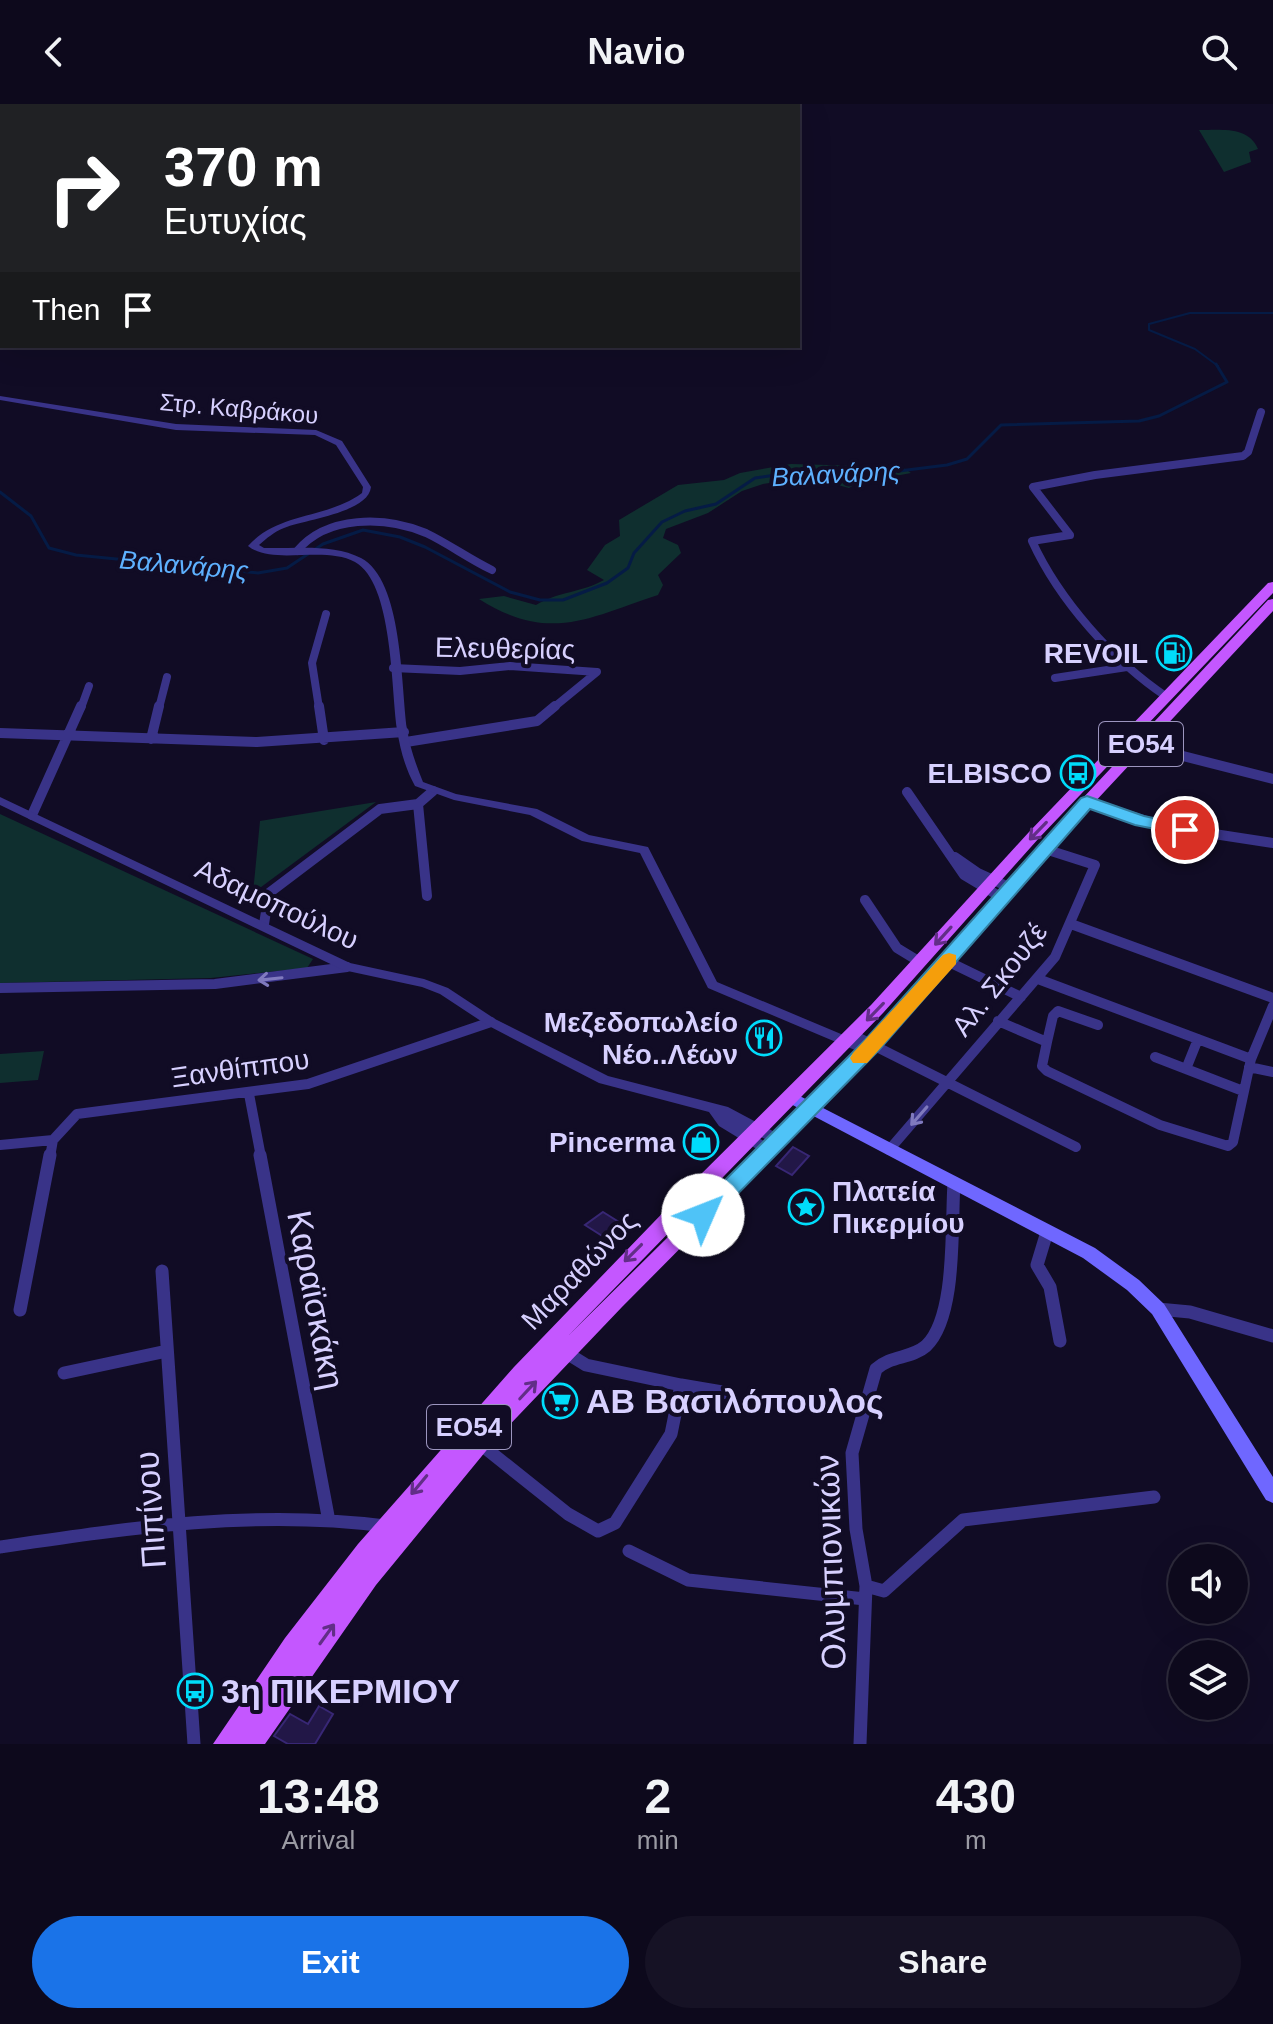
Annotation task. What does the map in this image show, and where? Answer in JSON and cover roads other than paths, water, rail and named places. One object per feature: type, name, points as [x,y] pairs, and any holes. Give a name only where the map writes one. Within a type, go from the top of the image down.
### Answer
[{"type":"main road","name":"Μαραθώνος","points":[[225,1744],[315,1614],[473,1422],[598,1288],[850,1038],[989,885],[1273,586]]},
{"type":"main road","name":"Μαραθώνος","points":[[251,1744],[368,1578],[479,1443],[565,1352],[870,1048],[1048,850],[1087,802],[1273,603]]},
{"type":"main road","points":[[790,1097],[1109,1267],[1158,1309],[1273,1494]]},
{"type":"street","name":"Στρ. Καβράκου","points":[[0,398],[176,427],[297,432],[331,437],[343,447],[367,491],[355,502],[271,532],[253,546],[262,551],[297,551]]},
{"type":"street","points":[[1167,697],[1151,689],[1127,667],[1052,576],[1032,545],[1036,539],[1070,535],[1033,488],[1035,484],[1243,456],[1248,452],[1261,412]]},
{"type":"street","points":[[492,570],[418,530],[379,524],[349,524],[324,530],[303,541],[297,551],[358,559],[378,575],[386,597],[393,668],[416,781],[433,791],[533,812],[586,838],[644,850],[712,985],[850,1038],[947,1082],[1076,1147]]},
{"type":"street","points":[[324,740],[312,663],[326,614]]},
{"type":"street","name":"Ελευθερίας","points":[[393,668],[460,671],[510,666],[597,672],[537,721],[405,737]]},
{"type":"street","points":[[1055,678],[1127,667]]},
{"type":"street","points":[[151,739],[167,677]]},
{"type":"street","points":[[32,815],[70,737],[89,686]]},
{"type":"street","points":[[0,733],[242,742],[405,737]]},
{"type":"street","points":[[1140,745],[1273,779]]},
{"type":"street","points":[[264,924],[269,893],[382,807],[418,804],[433,791]]},
{"type":"street","points":[[907,792],[964,875],[1008,894]]},
{"type":"street","name":"Αδαμοπούλου","points":[[0,801],[264,924],[347,967],[436,987],[491,1022],[610,1082],[714,1110],[724,1122],[774,1146]]},
{"type":"street","points":[[1087,802],[1162,826],[1273,843]]},
{"type":"street","points":[[418,804],[427,896]]},
{"type":"street","name":"Αλ. Σκουζέ","points":[[889,1150],[1055,957],[1095,865],[1048,850]]},
{"type":"street","points":[[865,900],[897,948],[920,962]]},
{"type":"street","points":[[1071,924],[1273,998]]},
{"type":"street","points":[[947,961],[1021,997]]},
{"type":"street","points":[[0,988],[215,984],[347,967]]},
{"type":"street","points":[[1038,979],[1198,1039],[1273,1072]]},
{"type":"street","points":[[1098,1025],[1058,1011],[1053,1016],[1042,1066],[1160,1125],[1224,1146],[1233,1142],[1250,1063],[1273,1006]]},
{"type":"street","points":[[998,1021],[1047,1042]]},
{"type":"street","name":"Ξανθίππου","points":[[53,1140],[71,1118],[83,1112],[249,1094],[327,1079],[491,1022]]},
{"type":"street","points":[[1186,1069],[1198,1039]]},
{"type":"street","points":[[1155,1057],[1243,1091]]},
{"type":"street","name":"Καραϊσκάκη","points":[[249,1094],[328,1516]]},
{"type":"street","points":[[0,1145],[53,1140],[20,1310]]},
{"type":"street","name":"Ολυμπιονικών","points":[[860,1744],[866,1593],[856,1529],[852,1453],[879,1364],[923,1350],[938,1331],[945,1313],[954,1183]]},
{"type":"street","points":[[1047,1232],[1037,1265],[1050,1287],[1060,1341]]},
{"type":"street","name":"Πιπίνου","points":[[162,1271],[194,1744]]},
{"type":"street","points":[[1158,1309],[1190,1312],[1273,1336]]},
{"type":"street","points":[[64,1373],[167,1351]]},
{"type":"street","points":[[565,1352],[586,1365],[728,1393]]},
{"type":"street","points":[[479,1443],[568,1514],[598,1531],[615,1523],[671,1434],[681,1385]]},
{"type":"street","points":[[629,1551],[688,1580],[866,1593],[884,1591],[963,1520],[1154,1497]]},
{"type":"street","points":[[0,1547],[179,1521],[328,1516],[385,1526]]},
{"type":"waterway","name":"Βαλανάρης","points":[[1217,365],[1195,349],[1149,330],[1149,324],[1190,313],[1273,313]]},
{"type":"waterway","name":"Βαλανάρης","points":[[0,492],[31,516],[49,548],[76,555],[258,573],[287,568],[323,544],[363,530],[400,537],[425,547],[510,592],[540,600],[563,600],[607,583],[628,568],[634,553],[662,522],[685,511],[716,504],[755,478],[810,470],[883,473],[947,465],[967,459],[1001,425],[1139,421],[1159,416],[1227,382],[1217,365]]},
{"type":"place","name":"REVOIL","points":[[1174,653]]},
{"type":"place","name":"ELBISCO","points":[[1078,773]]},
{"type":"place","name":"Μεζεδοπωλείο Νέο..Λέων","points":[[764,1038]]},
{"type":"place","name":"Pincerma","points":[[701,1142]]},
{"type":"place","name":"Πλατεία Πικερμίου","points":[[806,1207]]},
{"type":"place","name":"ΑΒ Βασιλόπουλος","points":[[560,1401]]},
{"type":"place","name":"3η ΠΙΚΕΡΜΙΟΥ","points":[[195,1691]]}]
